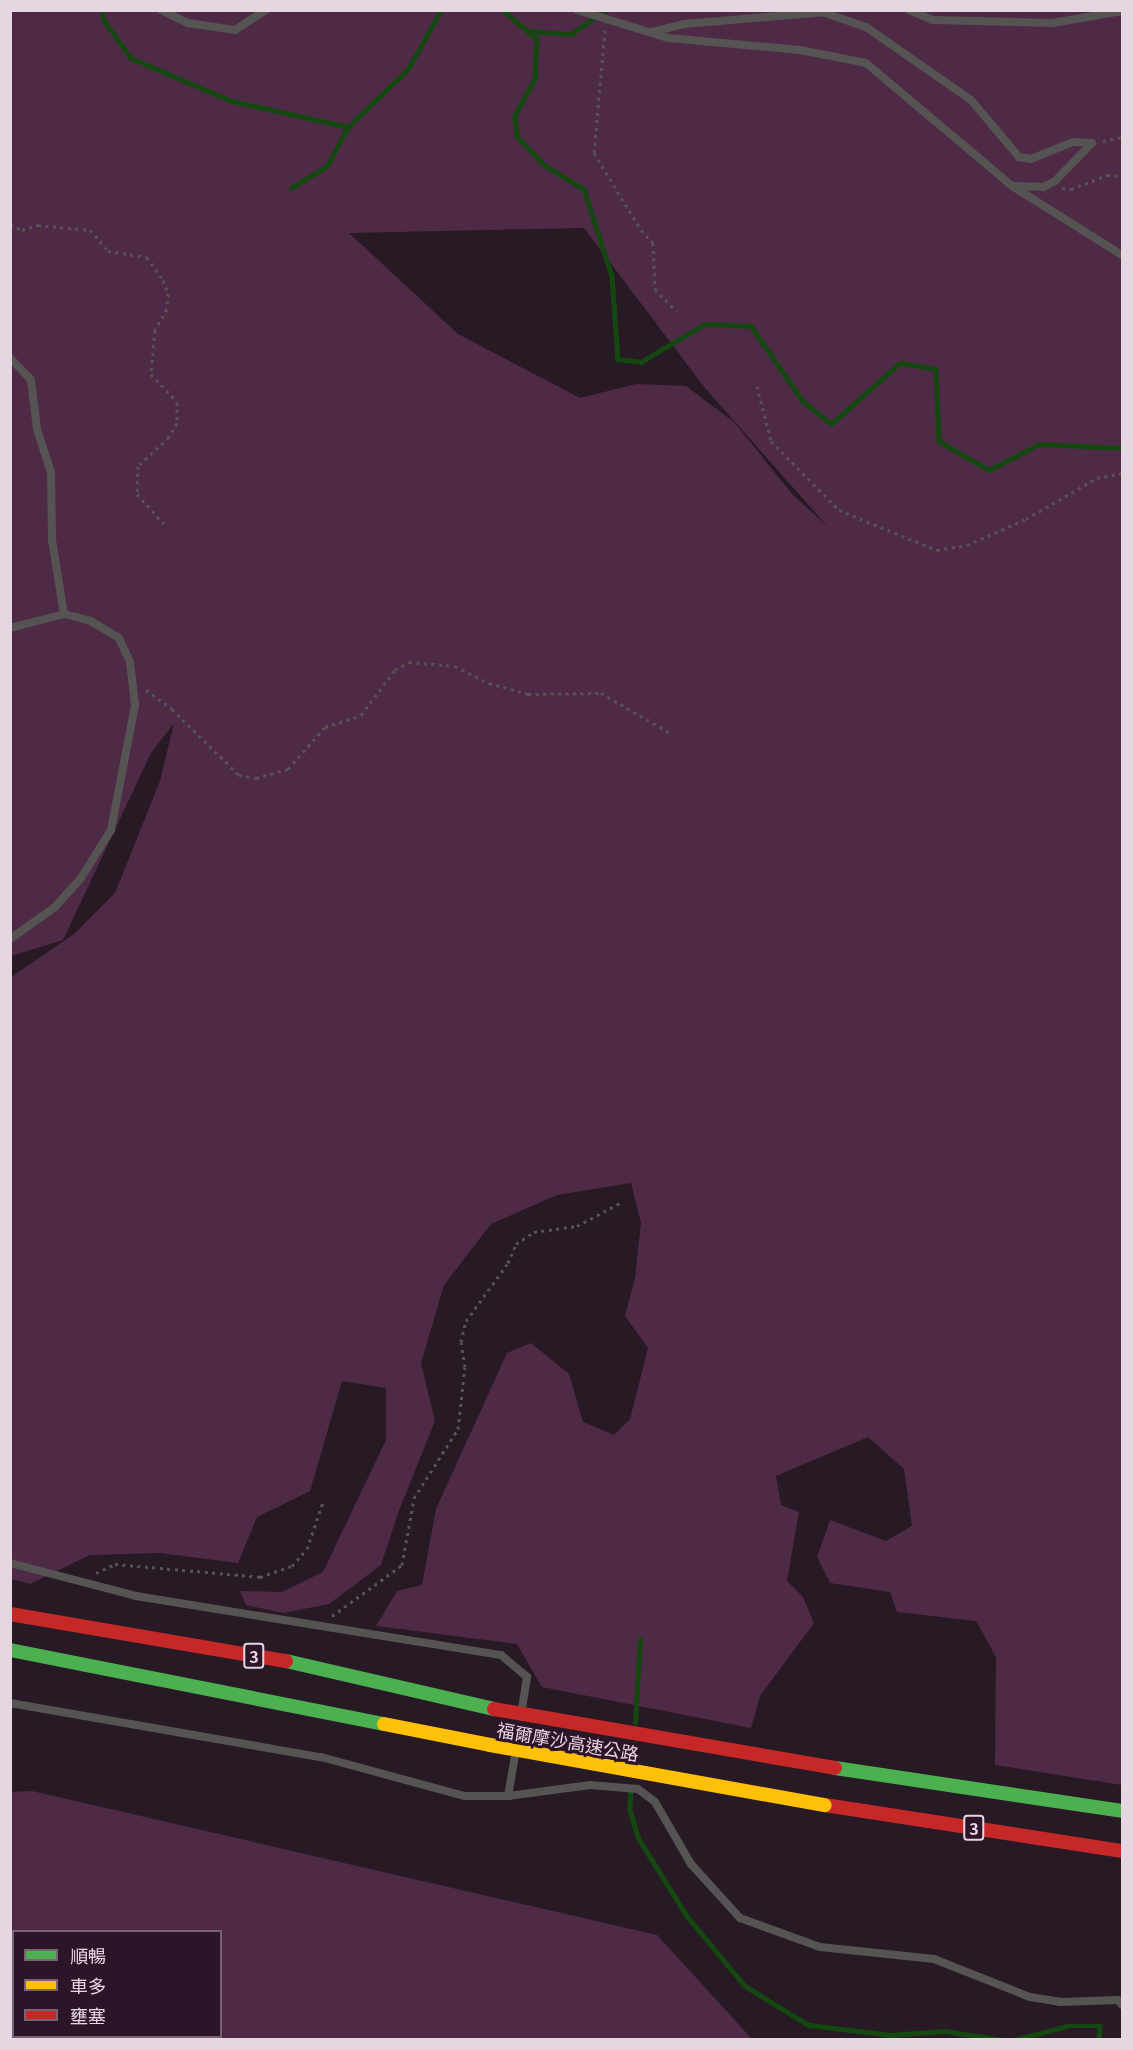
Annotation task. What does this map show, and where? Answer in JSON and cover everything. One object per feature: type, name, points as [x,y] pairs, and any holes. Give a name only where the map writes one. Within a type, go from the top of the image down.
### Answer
[{"type":"highway","name":"福爾摩沙高速公路","points":[[10,1614],[325,1668],[494,1709],[835,1768],[1122,1811]]},
{"type":"highway","name":"福爾摩沙高速公路","points":[[10,1650],[490,1745],[825,1804],[1122,1851]]},
{"type":"lane","points":[[161,10],[189,23],[235,30],[266,10]]},
{"type":"lane","points":[[577,10],[668,38],[800,50],[866,63],[1012,186],[1122,255]]},
{"type":"lane","points":[[909,10],[932,20],[1052,23],[1122,11]]},
{"type":"lane","points":[[651,32],[683,24],[829,12],[866,27],[971,100],[1019,157],[1031,159],[1072,142],[1092,143]]},
{"type":"lane","points":[[1012,186],[1043,187],[1055,181],[1092,143]]},
{"type":"lane","points":[[10,358],[31,380],[37,429],[51,473],[52,540],[64,614]]},
{"type":"lane","points":[[10,628],[64,614],[91,621],[119,638],[130,662],[135,705],[111,830],[81,879],[55,907],[10,939]]},
{"type":"lane","points":[[10,1563],[136,1596],[319,1628],[501,1655],[527,1677],[520,1721]]},
{"type":"lane","points":[[10,1703],[321,1758],[465,1797],[508,1796],[590,1785],[638,1789],[655,1802],[691,1864],[740,1918],[820,1947],[933,1959],[1030,1997],[1060,2002],[1118,2000],[1122,2005]]},
{"type":"lane","points":[[508,1796],[517,1742]]},
{"type":"path","points":[[606,19],[594,153],[641,230],[653,243],[655,289],[676,310]]},
{"type":"path","points":[[1092,143],[1122,136]]},
{"type":"path","points":[[1043,187],[1071,189],[1107,175],[1122,176]]},
{"type":"path","points":[[10,225],[22,230],[38,225],[90,230],[108,250],[147,257],[163,280],[168,293],[167,309],[155,330],[151,374],[177,402],[177,423],[169,437],[138,466],[137,494],[164,524]]},
{"type":"path","points":[[757,386],[771,441],[839,510],[937,550],[967,545],[1026,519],[1097,478],[1122,473]]},
{"type":"path","points":[[132,680],[172,709],[239,775],[256,778],[288,769],[325,727],[361,715],[395,670],[409,662],[455,666],[489,683],[528,694],[601,693],[672,734]]},
{"type":"path","points":[[319,1628],[349,1601],[402,1565],[414,1498],[458,1429],[465,1367],[460,1342],[466,1321],[508,1263],[516,1244],[534,1232],[577,1226],[622,1202]]},
{"type":"path","points":[[77,1581],[115,1564],[260,1577],[292,1566],[307,1549],[323,1502]]},
{"type":"shaded area","points":[[11,11],[1122,11],[1122,1785],[995,1765],[996,1657],[976,1621],[897,1612],[890,1592],[830,1583],[817,1557],[830,1520],[886,1541],[912,1526],[904,1469],[868,1437],[776,1476],[781,1505],[799,1512],[787,1581],[803,1597],[814,1623],[760,1696],[751,1728],[542,1687],[517,1644],[376,1626],[397,1591],[422,1585],[436,1509],[507,1353],[531,1343],[569,1374],[583,1422],[614,1435],[630,1419],[648,1348],[625,1316],[635,1278],[641,1223],[631,1183],[557,1195],[491,1224],[444,1285],[421,1363],[435,1421],[398,1513],[381,1565],[329,1604],[283,1613],[246,1605],[240,1591],[282,1592],[323,1572],[386,1440],[386,1388],[342,1381],[310,1491],[257,1517],[238,1563],[160,1553],[90,1555],[30,1584],[11,1579],[10,978],[74,934],[115,893],[160,781],[174,723],[151,753],[63,940],[11,956]],"holes":[[[584,228],[705,388],[828,527],[793,495],[734,422],[686,386],[636,384],[580,398],[458,334],[349,233]]]},
{"type":"shaded area","points":[[32,1791],[657,1935],[752,2039],[11,2039],[11,1792]]},
{"type":"waterway","points":[[102,10],[104,20],[131,58],[232,101],[348,127],[408,69],[441,10]]},
{"type":"waterway","points":[[503,10],[537,39],[535,79],[515,116],[517,136],[544,165],[584,189],[612,276],[618,359],[641,362],[705,324],[751,326],[803,401],[831,424],[900,363],[936,369],[939,441],[989,470],[1039,444],[1122,448]]},
{"type":"waterway","points":[[528,31],[571,34],[605,10]]},
{"type":"waterway","points":[[291,188],[327,166],[348,127]]},
{"type":"waterway","points":[[635,1723],[640,1639]]},
{"type":"waterway","points":[[633,1762],[634,1744]]},
{"type":"waterway","points":[[631,1789],[630,1810],[639,1839],[687,1916],[745,1986],[809,2025],[890,2035],[945,2031],[1004,2040]]},
{"type":"waterway","points":[[1014,2040],[1067,2026],[1100,2026],[1099,2040]]},
{"type":"traffic: fast","points":[[10,1650],[384,1724]]},
{"type":"traffic: fast","points":[[286,1661],[494,1709]]},
{"type":"traffic: fast","points":[[835,1768],[1122,1811]]},
{"type":"traffic: slow","points":[[384,1724],[490,1745]]},
{"type":"traffic: slow","points":[[490,1745],[825,1805]]},
{"type":"traffic: jam","points":[[10,1614],[286,1661]]},
{"type":"traffic: jam","points":[[494,1709],[835,1768]]},
{"type":"traffic: jam","points":[[825,1805],[1122,1851]]}]
